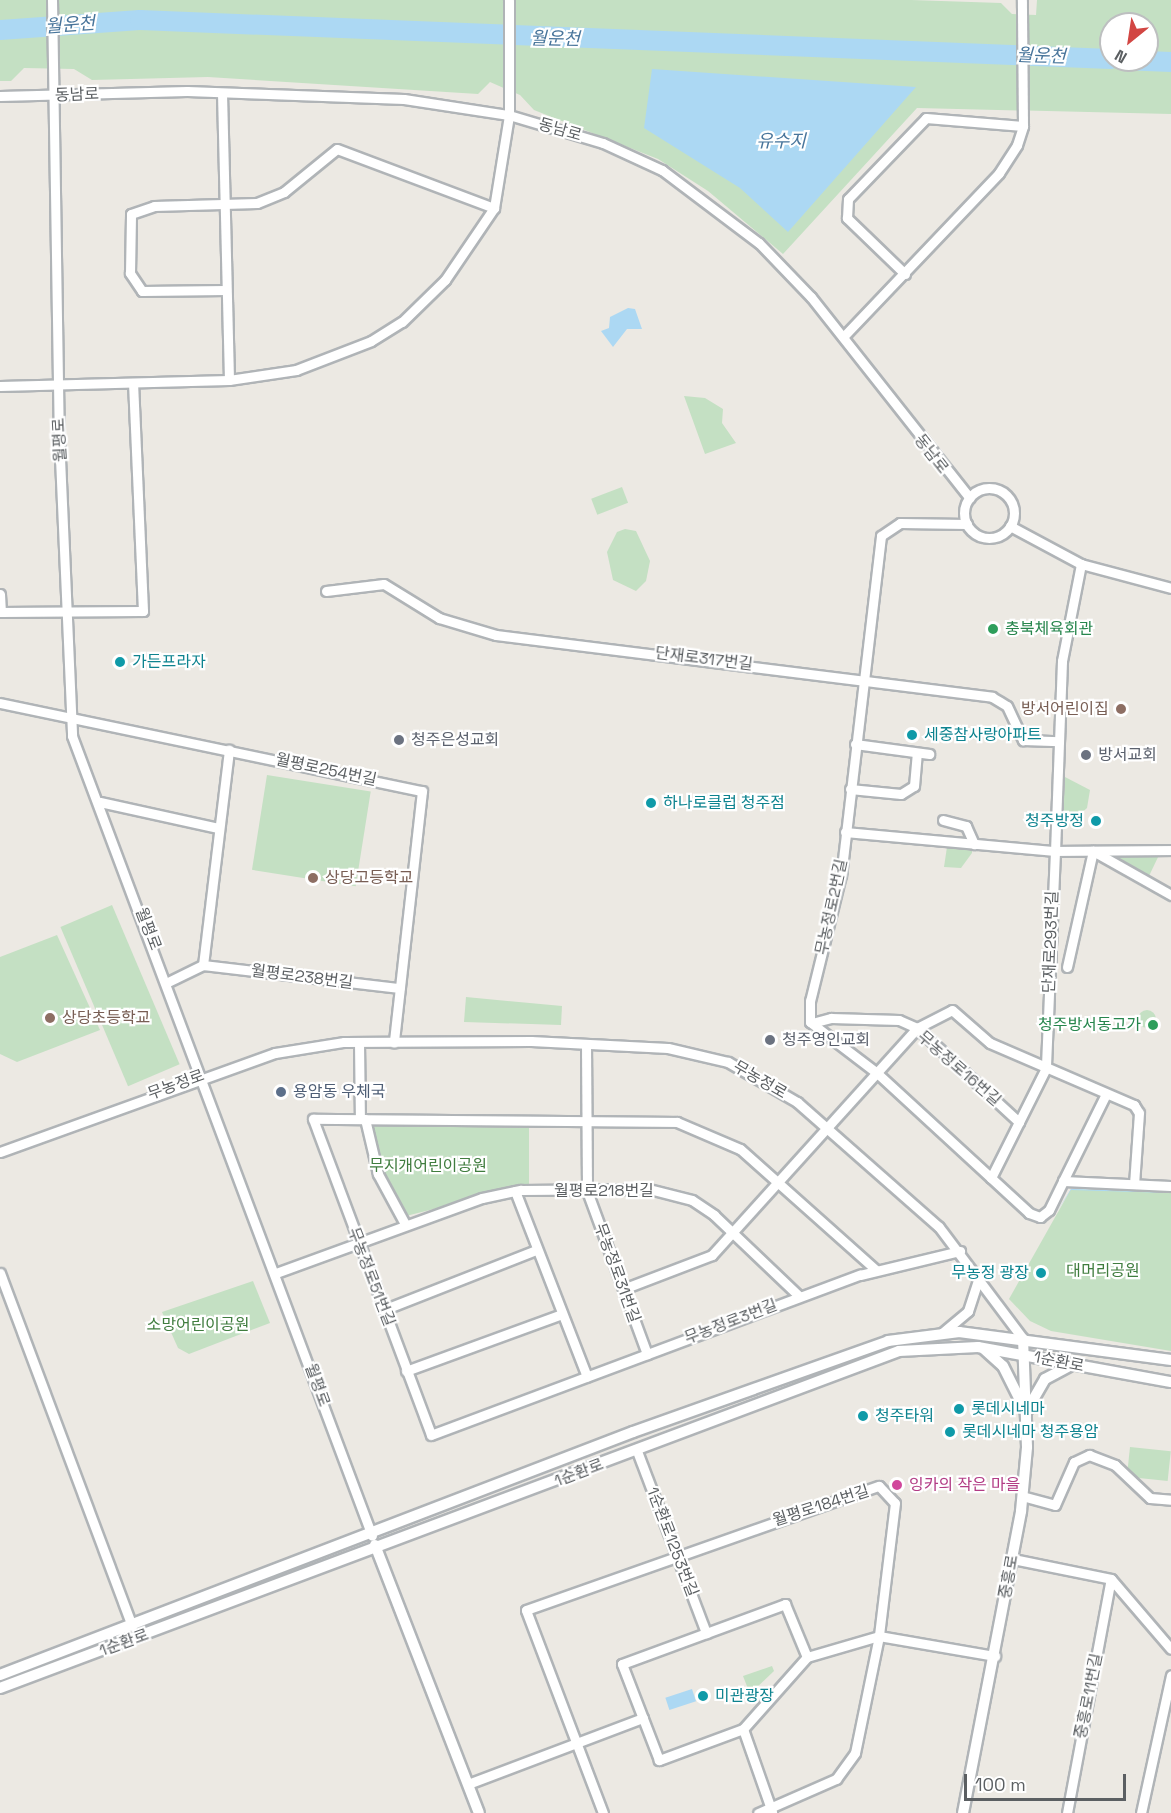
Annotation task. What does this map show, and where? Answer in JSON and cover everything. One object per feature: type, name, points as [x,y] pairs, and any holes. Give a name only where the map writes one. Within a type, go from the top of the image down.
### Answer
[{"type":"street","name":"월평로","points":[[52,0],[58,385],[69,611],[72,736],[100,802],[377,1550],[479,1813]]},
{"type":"street","points":[[0,386],[230,380],[296,370],[372,341],[424,303],[494,208],[509,116],[509,0]]},
{"type":"street","points":[[843,337],[999,172],[1023,126],[1022,0]]},
{"type":"street","name":"동남로","points":[[0,96],[222,93],[404,99],[509,116],[603,142],[711,202],[759,243],[843,337],[933,457],[970,498]]},
{"type":"street","points":[[222,93],[230,380]]},
{"type":"street","points":[[905,274],[847,218],[848,199],[926,118],[1023,126]]},
{"type":"street","points":[[226,290],[142,291],[130,273],[128,228],[131,214],[141,208],[224,207],[284,192],[337,149],[494,208]]},
{"type":"street","points":[[0,594],[0,612],[142,611],[133,384]]},
{"type":"street","points":[[967,524],[970,498],[988,489],[1004,494],[1013,507],[1010,526]]},
{"type":"street","points":[[862,678],[881,536],[900,523],[967,524],[985,538],[1010,526]]},
{"type":"street","points":[[1010,526],[1081,564],[1171,588]]},
{"type":"street","name":"단재로293번길","points":[[1046,1068],[1062,661],[1081,564]]},
{"type":"street","name":"단재로317번길","points":[[326,591],[384,585],[439,618],[496,635],[862,678],[992,697],[1007,706],[1023,740],[1059,741]]},
{"type":"street","name":"무농정로2번길","points":[[812,1023],[810,1001],[842,875],[862,678]]},
{"type":"street","name":"월평로254번길","points":[[0,703],[72,716],[422,791],[400,988]]},
{"type":"street","points":[[855,744],[928,754]]},
{"type":"street","points":[[168,982],[203,965],[229,750]]},
{"type":"street","points":[[850,789],[901,794],[914,786],[917,753]]},
{"type":"street","points":[[100,802],[218,828]]},
{"type":"street","points":[[943,820],[966,826],[974,844]]},
{"type":"street","points":[[845,832],[1055,851],[1171,850]]},
{"type":"street","points":[[1093,851],[1171,895]]},
{"type":"street","name":"단재로293번길","points":[[1067,967],[1093,851]]},
{"type":"street","name":"월평로238번길","points":[[203,965],[400,988]]},
{"type":"street","points":[[394,1042],[400,988]]},
{"type":"street","points":[[812,1023],[831,1017],[899,1020],[917,1028],[952,1010],[990,1043],[1106,1095],[1134,1105],[1139,1113],[1134,1184]]},
{"type":"street","points":[[812,1023],[877,1073],[1029,1213],[1040,1216],[1063,1181],[1106,1095]]},
{"type":"street","name":"무농정로16번길","points":[[623,1289],[712,1255],[917,1028],[1019,1122]]},
{"type":"street","points":[[359,1042],[362,1119],[378,1174],[405,1224]]},
{"type":"street","name":"무농정로","points":[[0,1152],[203,1075],[275,1053],[359,1042],[586,1044],[668,1048],[728,1062],[761,1077],[828,1129],[960,1251],[1023,1339]]},
{"type":"street","name":"무농정로31번길","points":[[586,1044],[588,1120],[586,1191],[647,1354]]},
{"type":"street","points":[[992,1178],[1046,1068]]},
{"type":"street","name":"무농정로51번길","points":[[362,1119],[313,1119],[357,1242],[431,1435]]},
{"type":"street","points":[[362,1119],[588,1120],[683,1124],[740,1149],[780,1181],[876,1270]]},
{"type":"street","points":[[1063,1181],[1171,1186]]},
{"type":"street","points":[[515,1191],[586,1377]]},
{"type":"street","name":"월평로218번길","points":[[276,1273],[405,1224],[515,1191],[669,1192],[692,1200],[733,1233],[799,1296]]},
{"type":"street","points":[[383,1310],[536,1250]]},
{"type":"street","name":"무농정로3번길","points":[[431,1435],[799,1296],[876,1270],[960,1251]]},
{"type":"street","points":[[0,1273],[132,1626]]},
{"type":"street","points":[[942,1333],[968,1311],[980,1277]]},
{"type":"street","points":[[406,1371],[562,1314]]},
{"type":"street","name":"1순환로","points":[[0,1675],[372,1536],[852,1352],[942,1333],[1023,1339],[1171,1360]]},
{"type":"street","name":"중흥로","points":[[963,1813],[995,1656],[1022,1496],[1026,1412],[1023,1339]]},
{"type":"street","points":[[978,1347],[1004,1366],[1026,1412]]},
{"type":"street","name":"1순환로","points":[[0,1688],[377,1550],[899,1351],[978,1347],[1171,1382]]},
{"type":"street","points":[[1026,1412],[1045,1379],[1071,1365]]},
{"type":"street","name":"1순환로1253번길","points":[[637,1451],[706,1633]]},
{"type":"street","points":[[1022,1496],[1054,1505],[1074,1461],[1089,1455],[1114,1465],[1150,1498],[1171,1500]]},
{"type":"street","name":"월평로184번길","points":[[603,1813],[526,1610],[677,1554],[879,1486],[895,1503],[879,1636],[850,1764],[836,1779],[772,1811],[758,1813]]},
{"type":"street","points":[[1013,1559],[1111,1579],[1171,1649]]},
{"type":"street","name":"중흥로11번길","points":[[1067,1813],[1111,1579]]},
{"type":"street","points":[[807,1657],[785,1604],[622,1664],[659,1760],[743,1730],[807,1657],[879,1636],[995,1656]]},
{"type":"street","points":[[1141,1813],[1171,1675]]},
{"type":"street","points":[[468,1784],[643,1718]]},
{"type":"street","points":[[743,1730],[772,1811]]},
{"type":"green space","points":[[0,0],[911,0],[1001,3],[1012,14],[1036,15],[1037,0],[1171,0],[1171,114],[917,108],[783,254],[708,191],[658,159],[534,110],[520,95],[490,82],[478,94],[208,77],[92,80],[74,69],[24,68],[11,81],[0,81]]},
{"type":"green space","points":[[684,396],[705,398],[723,409],[722,423],[736,443],[705,454]]},
{"type":"green space","points":[[622,487],[628,503],[597,515],[591,499]]},
{"type":"green space","points":[[625,529],[636,531],[650,561],[646,581],[636,591],[613,580],[607,552],[617,532]]},
{"type":"green space","points":[[267,775],[371,791],[356,886],[252,870]]},
{"type":"green space","points":[[1065,777],[1090,790],[1087,808],[1077,817],[1063,817]]},
{"type":"green space","points":[[947,847],[972,847],[972,853],[961,868],[944,867]]},
{"type":"green space","points":[[1105,854],[1159,855],[1149,876]]},
{"type":"green space","points":[[112,905],[180,1064],[128,1086],[60,927]]},
{"type":"green space","points":[[57,935],[100,1030],[17,1062],[0,1054],[0,957]]},
{"type":"green space","points":[[466,997],[562,1006],[561,1025],[464,1022]]},
{"type":"green space","points":[[1147,1010],[1153,1013],[1156,1019],[1153,1025],[1147,1028],[1141,1025],[1138,1019],[1141,1013]]},
{"type":"green space","name":"무지개어린이공원","points":[[529,1122],[529,1185],[406,1216],[391,1193],[370,1125]]},
{"type":"green space","name":"대머리공원","points":[[1071,1189],[1171,1192],[1171,1351],[1051,1331],[1030,1321],[1009,1299]]},
{"type":"green space","name":"소망어린이공원","points":[[253,1281],[270,1323],[189,1354],[178,1348],[162,1312]]},
{"type":"green space","points":[[1130,1447],[1171,1451],[1168,1481],[1127,1477]]},
{"type":"green space","points":[[772,1666],[774,1671],[750,1694],[743,1676]]},
{"type":"water","name":"유수지","points":[[652,69],[916,87],[788,232],[740,188],[644,128]]},
{"type":"water","points":[[628,308],[635,309],[642,329],[627,329],[613,347],[601,331],[609,328],[610,317]]},
{"type":"water","points":[[1071,1189],[1171,1193],[1071,1190],[1056,1213]]},
{"type":"water","points":[[692,1689],[696,1701],[669,1710],[665,1698]]},
{"type":"waterway","name":"월운천","points":[[0,30],[140,20],[1099,59]]},
{"type":"waterway","name":"월운천","points":[[1159,62],[1171,62]]},
{"type":"place","name":"충북체육회관","points":[[993,629]]},
{"type":"place","name":"가든프라자","points":[[120,662]]},
{"type":"place","name":"방서어린이집","points":[[1121,709]]},
{"type":"place","name":"세중참사랑아파트","points":[[912,735]]},
{"type":"place","name":"청주은성교회","points":[[399,740]]},
{"type":"place","name":"방서교회","points":[[1086,755]]},
{"type":"place","name":"하나로클럽 청주점","points":[[651,803]]},
{"type":"place","name":"청주방정","points":[[1096,821]]},
{"type":"place","name":"상당고등학교","points":[[313,878]]},
{"type":"place","name":"상당초등학교","points":[[50,1018]]},
{"type":"place","name":"청주방서동고가","points":[[1153,1025]]},
{"type":"place","name":"청주영인교회","points":[[770,1040]]},
{"type":"place","name":"용암동 우체국","points":[[281,1092]]},
{"type":"place","name":"무농정 광장","points":[[1041,1273]]},
{"type":"place","name":"롯데시네마","points":[[959,1409]]},
{"type":"place","name":"청주타워","points":[[863,1416]]},
{"type":"place","name":"롯데시네마 청주용암","points":[[950,1432]]},
{"type":"place","name":"잉카의 작은 마을","points":[[897,1485]]},
{"type":"place","name":"미관광장","points":[[703,1696]]}]
